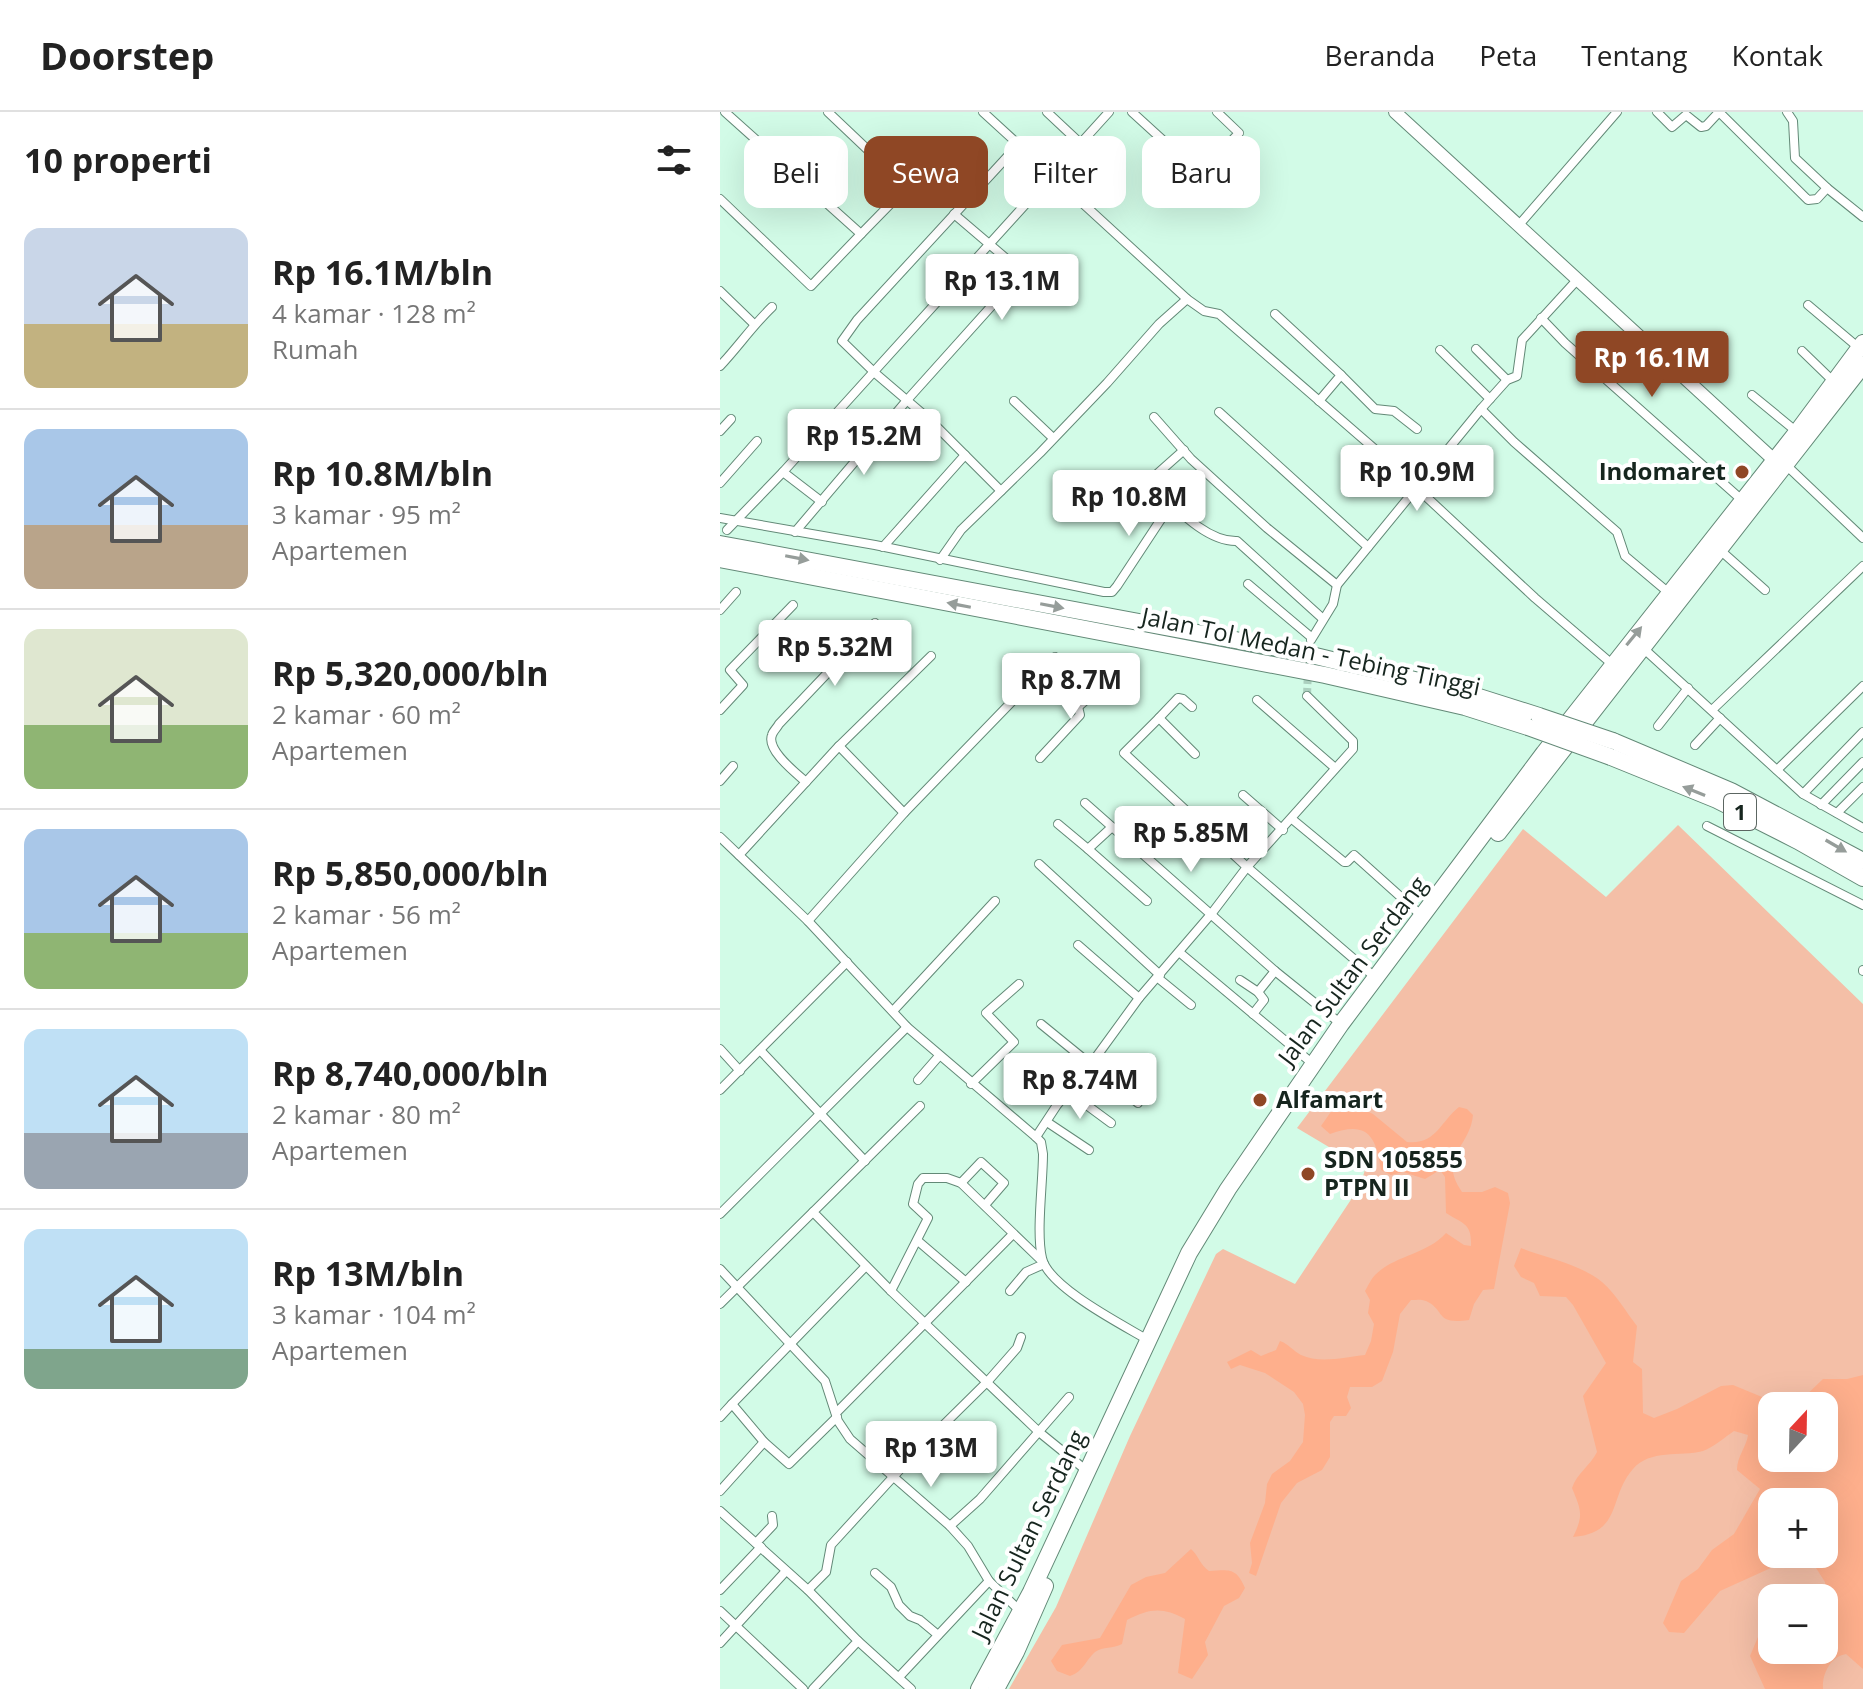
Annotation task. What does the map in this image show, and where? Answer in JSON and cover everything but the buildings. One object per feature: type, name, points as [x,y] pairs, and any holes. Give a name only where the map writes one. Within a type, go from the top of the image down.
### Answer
[{"type":"highway","name":"Jalan Sultan Serdang","points":[[996,1689],[1087,1471],[1203,1228],[1341,1024],[1423,917],[1720,550],[1780,462],[1862,352]]},
{"type":"highway","name":"Jalan Sultan Serdang","points":[[979,1689],[1026,1614],[1215,1221],[1317,1073],[1612,664],[1743,501],[1780,462],[1797,432],[1862,352]]},
{"type":"highway","name":"Jalan Tol Medan - Tebing Tinggi","points":[[723,537],[1299,652],[1460,691],[1534,721],[1731,791],[1863,861]]},
{"type":"highway","name":"Jalan Tol Medan - Tebing Tinggi","points":[[720,559],[1325,675],[1534,721]]},
{"type":"highway","name":"Jalan Tol Medan - Tebing Tinggi","points":[[1612,749],[1798,841],[1863,878]]},
{"type":"street","points":[[725,112],[861,234]]},
{"type":"street","points":[[720,199],[811,286],[907,187],[828,112]]},
{"type":"street","points":[[983,112],[1010,136]]},
{"type":"street","points":[[1047,112],[1073,136]]},
{"type":"street","points":[[1087,136],[1109,112]]},
{"type":"street","points":[[1132,112],[1200,174],[1239,133],[1217,112]]},
{"type":"street","points":[[1518,226],[1617,112]]},
{"type":"street","points":[[1657,112],[1673,127],[1686,115],[1703,127],[1719,112],[1808,200],[1817,199],[1827,188]]},
{"type":"street","points":[[1787,112],[1793,121],[1795,158],[1863,217]]},
{"type":"street","points":[[1793,121],[1802,112]]},
{"type":"street","points":[[1402,119],[1863,538]]},
{"type":"street","points":[[1001,491],[908,399],[842,341],[845,334],[1004,160]]},
{"type":"street","points":[[723,537],[734,521],[875,373],[1021,208]]},
{"type":"street","points":[[1089,208],[1187,299],[1204,311],[1217,313],[1319,401],[1612,664]]},
{"type":"street","points":[[795,532],[1022,272],[954,214]]},
{"type":"street","points":[[1248,584],[1311,639],[1333,604],[1337,585],[1481,409],[1507,380],[1517,376],[1522,340],[1577,280]]},
{"type":"street","points":[[720,291],[754,324]]},
{"type":"street","points":[[940,560],[961,530],[1107,383],[1159,324],[1187,299]]},
{"type":"street","points":[[1808,305],[1862,352]]},
{"type":"street","points":[[720,366],[772,307]]},
{"type":"street","points":[[1275,314],[1375,409],[1394,411],[1417,429]]},
{"type":"street","points":[[1541,318],[1743,501]]},
{"type":"street","points":[[1476,349],[1507,380]]},
{"type":"street","points":[[1440,350],[1490,399]]},
{"type":"street","points":[[1802,351],[1835,383]]},
{"type":"street","points":[[1319,401],[1341,375]]},
{"type":"street","points":[[1752,395],[1797,432]]},
{"type":"street","points":[[1014,401],[1053,438]]},
{"type":"street","points":[[1481,409],[1617,532],[1625,556],[1669,593]]},
{"type":"street","points":[[1219,412],[1368,547]]},
{"type":"street","points":[[1154,417],[1162,430],[1267,528],[1337,585]]},
{"type":"street","points":[[720,431],[731,419]]},
{"type":"street","points":[[720,483],[757,441]]},
{"type":"street","points":[[1184,450],[1148,482],[1190,520],[1222,539],[1237,541],[1322,618]]},
{"type":"street","points":[[883,547],[965,455]]},
{"type":"street","points":[[783,472],[822,502]]},
{"type":"street","points":[[720,518],[1112,592],[1171,504]]},
{"type":"street","points":[[1720,550],[1765,590]]},
{"type":"street","points":[[1712,710],[1863,566]]},
{"type":"street","points":[[720,610],[736,592]]},
{"type":"street","points":[[720,710],[743,685],[730,670],[793,605]]},
{"type":"street","points":[[806,782],[775,751],[772,735],[875,623]]},
{"type":"street","points":[[1643,648],[1803,794],[1863,828]]},
{"type":"street","points":[[739,855],[839,746],[931,656]]},
{"type":"street","points":[[808,921],[904,813],[1055,657]]},
{"type":"street","points":[[1038,673],[1078,707],[1080,715],[1040,758]]},
{"type":"street","points":[[1078,707],[1105,683]]},
{"type":"street","points":[[1777,770],[1863,686]]},
{"type":"street","points":[[1658,726],[1688,688]]},
{"type":"street","points":[[1036,1137],[1139,998],[1247,867],[1353,749],[1354,744],[1307,696]]},
{"type":"street","points":[[1192,707],[1178,698],[1124,753],[1247,867],[1376,978]]},
{"type":"street","points":[[1257,700],[1334,767]]},
{"type":"street","points":[[1159,718],[1195,754]]},
{"type":"street","points":[[1695,745],[1720,718]]},
{"type":"street","points":[[1803,794],[1863,732]]},
{"type":"street","points":[[839,746],[904,813]]},
{"type":"street","points":[[1821,805],[1863,762]]},
{"type":"street","points":[[720,781],[733,766]]},
{"type":"street","points":[[1837,813],[1863,787]]},
{"type":"street","points":[[1243,795],[1283,830]]},
{"type":"street","points":[[1085,803],[1275,971],[1341,1024]]},
{"type":"street","points":[[1292,819],[1344,862],[1354,855],[1423,917]]},
{"type":"street","points":[[1229,820],[1262,851]]},
{"type":"street","points":[[1058,824],[1147,901]]},
{"type":"street","points":[[1707,826],[1863,905]]},
{"type":"street","points":[[1088,849],[1112,827]]},
{"type":"street","points":[[720,837],[808,921],[907,1027],[1041,1142],[1043,1262]]},
{"type":"street","points":[[1039,864],[1191,1005]]},
{"type":"street","points":[[893,1011],[995,901]]},
{"type":"street","points":[[1078,945],[1139,998]]},
{"type":"street","points":[[1179,952],[1313,1064]]},
{"type":"street","points":[[720,1090],[847,962]]},
{"type":"street","points":[[1258,992],[1275,971]]},
{"type":"street","points":[[1240,980],[1264,1000],[1253,1014]]},
{"type":"street","points":[[971,1084],[1014,1042],[986,1013],[1019,984]]},
{"type":"street","points":[[1041,1024],[1138,1103]]},
{"type":"street","points":[[720,1214],[907,1027]]},
{"type":"street","points":[[720,1049],[740,1071]]},
{"type":"street","points":[[760,1050],[865,1161]]},
{"type":"street","points":[[918,1080],[939,1056]]},
{"type":"street","points":[[1069,1092],[1111,1123]]},
{"type":"street","points":[[720,1304],[920,1106]]},
{"type":"street","points":[[1047,1122],[1089,1150]]},
{"type":"street","points":[[961,1183],[981,1162],[1001,1178],[1002,1187],[985,1205]]},
{"type":"street","points":[[891,1291],[928,1218],[913,1204],[920,1180],[938,1177],[961,1183],[1075,1295],[1149,1340]]},
{"type":"street","points":[[813,1212],[1039,1432],[1087,1471]]},
{"type":"street","points":[[732,1404],[764,1442],[791,1463],[1013,1234]]},
{"type":"street","points":[[918,1241],[966,1282]]},
{"type":"street","points":[[1010,1291],[1026,1272],[1043,1262]]},
{"type":"street","points":[[720,1417],[866,1266]]},
{"type":"street","points":[[720,1269],[825,1381],[837,1415],[850,1439],[950,1526],[968,1546],[989,1581],[1026,1614]]},
{"type":"street","points":[[808,1590],[826,1572],[831,1545],[988,1381],[1017,1348],[1021,1337]]},
{"type":"street","points":[[950,1526],[980,1499],[1069,1397]]},
{"type":"street","points":[[720,1491],[764,1442]]},
{"type":"street","points":[[720,1511],[911,1689]]},
{"type":"street","points":[[720,1590],[773,1525],[772,1516]]},
{"type":"street","points":[[720,1643],[786,1571]]},
{"type":"street","points":[[875,1573],[891,1587],[899,1605],[910,1616],[938,1635]]},
{"type":"street","points":[[899,1677],[989,1581]]},
{"type":"street","points":[[720,1611],[803,1689]]},
{"type":"street","points":[[813,1689],[858,1641]]},
{"type":"shaded area","points":[[1678,825],[1863,1004],[1863,1689],[1009,1689],[1056,1607],[1130,1436],[1216,1254],[1223,1249],[1295,1284],[1360,1186],[1368,1160],[1344,1156],[1297,1128],[1523,829],[1606,897]]},
{"type":"shaded area","points":[[1344,1100],[1373,1114],[1407,1142],[1425,1140],[1459,1107],[1467,1109],[1473,1115],[1454,1161],[1455,1180],[1462,1192],[1482,1192],[1495,1187],[1508,1193],[1510,1203],[1494,1289],[1483,1290],[1469,1320],[1445,1319],[1426,1301],[1411,1300],[1400,1314],[1393,1352],[1382,1381],[1372,1387],[1350,1387],[1347,1397],[1351,1408],[1346,1416],[1334,1416],[1330,1422],[1330,1457],[1322,1470],[1297,1483],[1281,1503],[1256,1576],[1249,1573],[1252,1563],[1250,1543],[1265,1503],[1267,1484],[1272,1474],[1290,1461],[1303,1442],[1305,1415],[1303,1404],[1294,1392],[1265,1373],[1240,1365],[1231,1369],[1227,1362],[1251,1350],[1261,1356],[1276,1350],[1280,1341],[1308,1358],[1365,1355],[1374,1324],[1368,1313],[1370,1300],[1365,1291],[1375,1275],[1392,1263],[1429,1246],[1446,1233],[1471,1246],[1468,1228],[1446,1213],[1445,1177],[1440,1170],[1425,1179],[1403,1172],[1391,1175],[1381,1170],[1376,1147],[1367,1134],[1352,1129],[1330,1134],[1321,1126],[1337,1103]]},
{"type":"shaded area","points":[[1521,1248],[1584,1270],[1607,1287],[1637,1326],[1633,1362],[1642,1369],[1643,1413],[1654,1418],[1721,1386],[1733,1385],[1758,1395],[1758,1472],[1838,1472],[1838,1392],[1809,1392],[1823,1379],[1863,1375],[1863,1669],[1846,1654],[1838,1658],[1838,1584],[1825,1584],[1816,1568],[1838,1568],[1838,1488],[1759,1488],[1737,1470],[1748,1435],[1734,1431],[1703,1451],[1657,1456],[1640,1463],[1625,1480],[1612,1512],[1600,1529],[1573,1537],[1580,1512],[1572,1488],[1597,1452],[1583,1396],[1606,1363],[1566,1297],[1540,1296],[1534,1283],[1521,1277],[1514,1266]]},
{"type":"shaded area","points":[[1758,1492],[1758,1568],[1771,1568],[1720,1591],[1684,1633],[1669,1632],[1663,1623],[1681,1581],[1698,1569],[1712,1550],[1734,1534]]},
{"type":"shaded area","points":[[1191,1549],[1209,1571],[1231,1571],[1245,1588],[1239,1598],[1224,1606],[1205,1642],[1208,1655],[1192,1679],[1178,1673],[1185,1619],[1163,1611],[1150,1611],[1127,1620],[1122,1644],[1095,1652],[1075,1674],[1070,1676],[1057,1671],[1051,1661],[1062,1645],[1100,1638],[1131,1585],[1146,1577],[1165,1573]]},
{"type":"shaded area","points":[[1758,1637],[1758,1664],[1831,1664],[1824,1678],[1823,1689],[1765,1689],[1750,1656]]},
{"type":"tunnel","points":[[1307,696],[1308,669]]},
{"type":"place","name":"Indomaret","points":[[1742,472]]},
{"type":"place","name":"Alfamart","points":[[1260,1100]]},
{"type":"place","name":"SDN 105855 PTPN II","points":[[1308,1174]]}]
